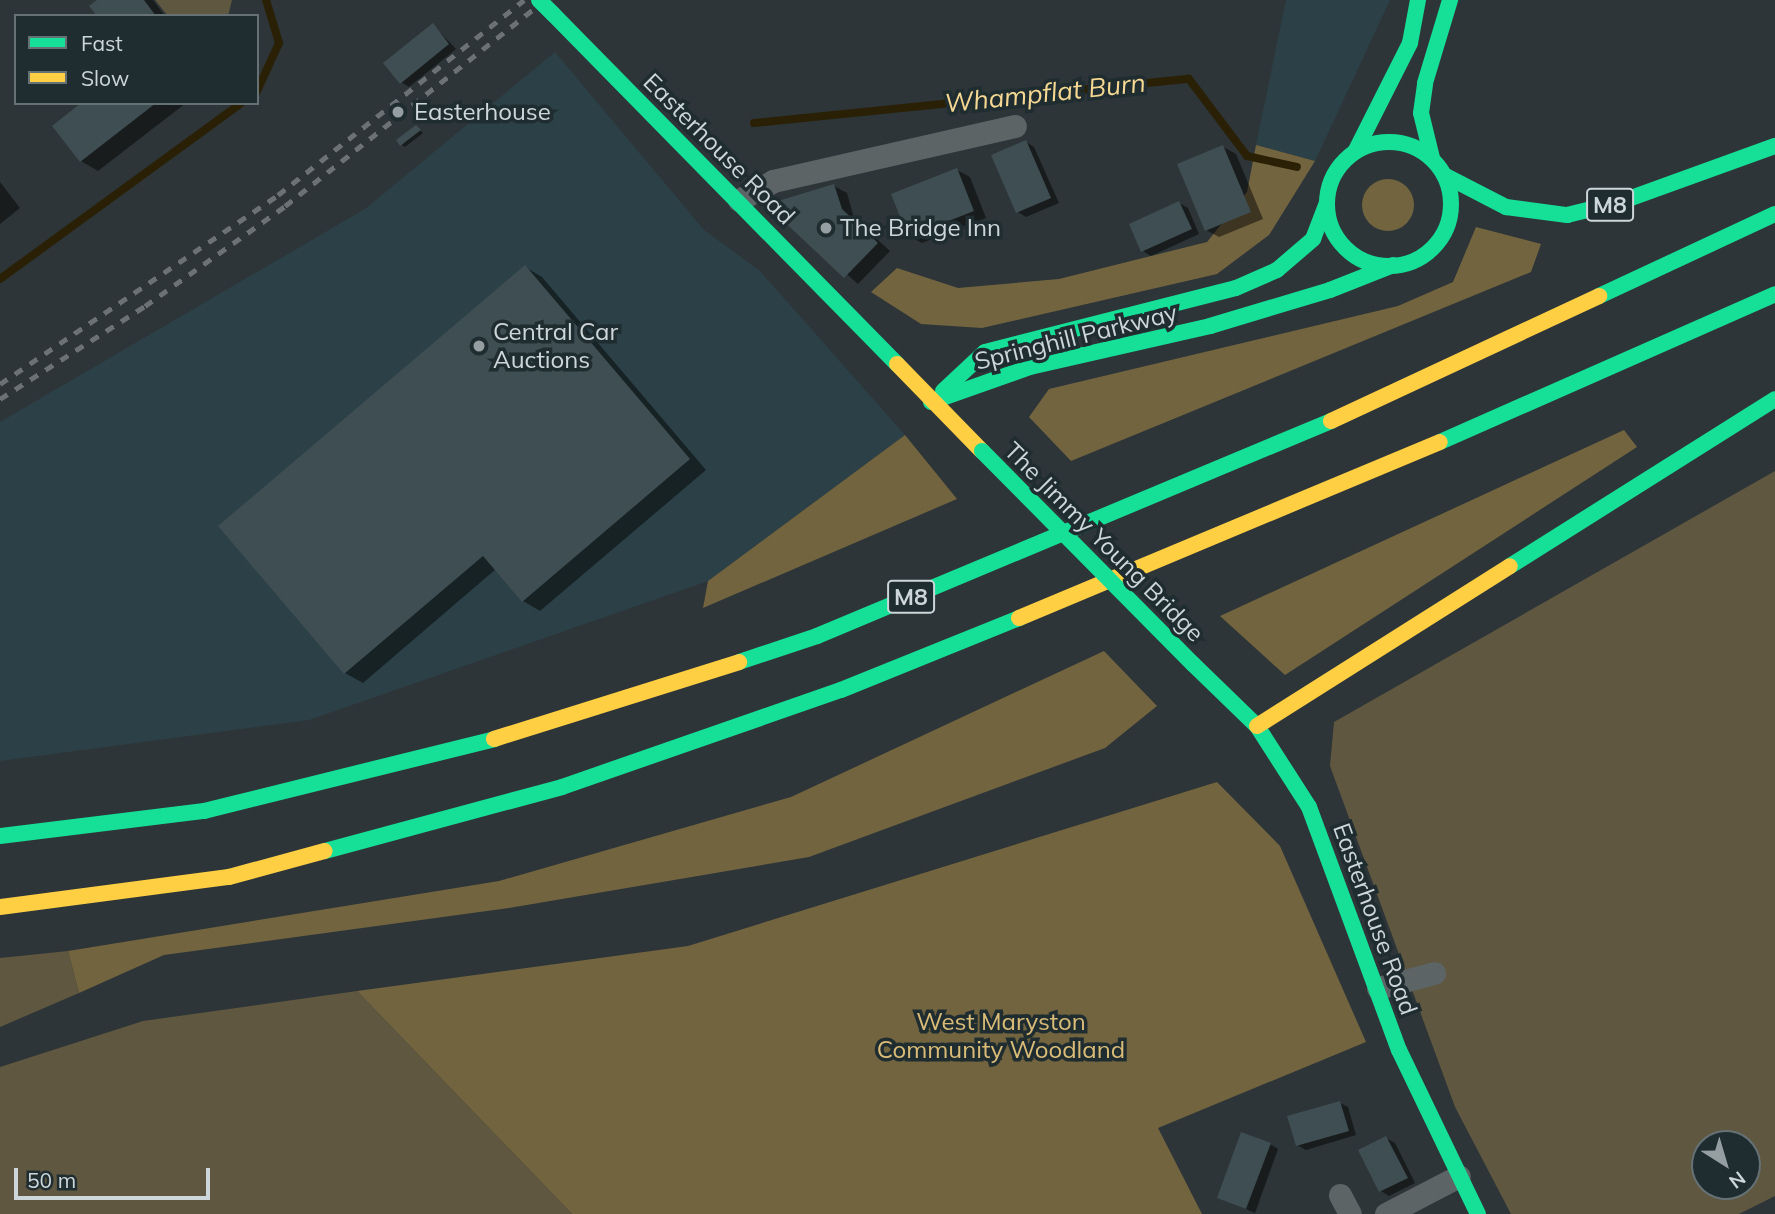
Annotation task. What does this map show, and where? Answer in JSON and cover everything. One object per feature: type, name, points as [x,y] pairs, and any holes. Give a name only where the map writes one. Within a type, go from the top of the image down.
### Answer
[{"type":"main road","name":"Easterhouse Road","points":[[539,0],[739,200],[982,451]]},
{"type":"main road","name":"Springhill Parkway","points":[[932,402],[985,352],[1236,288],[1277,270],[1313,239],[1340,165],[1355,152],[1410,43],[1418,0]]},
{"type":"main road","name":"Springhill Parkway","points":[[932,402],[1030,367],[1210,326],[1330,290],[1430,250],[1443,234],[1451,205],[1444,175],[1432,158],[1421,113],[1425,83],[1450,0]]},
{"type":"main road","points":[[1355,152],[1374,143],[1395,142],[1432,158]]},
{"type":"main road","name":"M8","points":[[1444,175],[1506,207],[1567,215],[1644,194],[1775,146]]},
{"type":"main road","points":[[1327,203],[1330,223],[1347,248],[1373,264],[1393,265]]},
{"type":"main road","name":"M8","points":[[0,836],[204,811],[541,727],[817,636],[1287,442],[1775,214]]},
{"type":"main road","name":"M8","points":[[0,906],[229,877],[575,783],[841,690],[1238,529],[1775,294]]},
{"type":"main road","points":[[1257,726],[1775,399]]},
{"type":"main road","name":"The Jimmy Young Bridge","points":[[982,451],[1193,664]]},
{"type":"main road","name":"Easterhouse Road","points":[[1193,664],[1257,726],[1309,807],[1399,1050],[1478,1214]]},
{"type":"street","points":[[739,200],[773,181],[1015,126]]},
{"type":"street","points":[[1378,988],[1434,974]]},
{"type":"street","points":[[1386,1214],[1459,1176]]},
{"type":"shaded area","points":[[155,0],[232,0],[228,14],[166,14]]},
{"type":"shaded area","points":[[1286,0],[1390,0],[1315,161],[1256,145]]},
{"type":"shaded area","name":"Central Car Auctions","points":[[555,52],[704,230],[760,271],[905,435],[708,581],[309,720],[0,761],[0,422],[365,209]]},
{"type":"shaded area","points":[[1775,471],[1775,1196],[1739,1214],[1511,1214],[1455,1107],[1330,766],[1334,722]]},
{"type":"shaded area","points":[[68,951],[79,993],[0,1027],[0,958]]},
{"type":"shaded area","points":[[357,991],[572,1214],[0,1214],[0,1067],[143,1021]]},
{"type":"green space","points":[[1256,145],[1315,161],[1269,235],[1217,274],[982,328],[921,324],[871,292],[897,268],[958,288],[1059,279],[1207,242],[1247,192]]},
{"type":"green space","points":[[1388,179],[1398,181],[1406,187],[1412,195],[1412,215],[1406,223],[1398,229],[1388,231],[1378,229],[1370,223],[1364,215],[1362,205],[1364,195],[1370,187],[1378,181]]},
{"type":"green space","points":[[1476,227],[1541,244],[1531,272],[1071,461],[1029,417],[1049,389],[1398,306],[1453,282]]},
{"type":"green space","points":[[1624,430],[1637,447],[1285,675],[1220,616]]},
{"type":"green space","points":[[905,435],[957,499],[703,608],[708,581]]},
{"type":"green space","points":[[1104,651],[1157,706],[1105,748],[809,857],[509,908],[164,955],[79,993],[68,951],[499,881],[791,797]]},
{"type":"green space","name":"West Maryston Community Woodland","points":[[1217,782],[1280,846],[1366,1042],[1158,1128],[1202,1214],[572,1214],[357,991],[688,946]]},
{"type":"building","points":[[97,0],[144,0],[154,14],[95,14],[89,6]]},
{"type":"building","points":[[433,23],[449,44],[400,84],[383,63]]},
{"type":"building","points":[[78,105],[153,105],[80,162],[52,126]]},
{"type":"building","points":[[416,125],[421,130],[400,146],[396,140]]},
{"type":"building","points":[[1026,140],[1051,198],[1016,213],[991,155]]},
{"type":"building","points":[[1223,145],[1251,212],[1205,231],[1177,164]]},
{"type":"building","points":[[957,168],[974,211],[908,237],[891,194]]},
{"type":"building","name":"The Bridge Inn","points":[[834,184],[842,209],[878,243],[844,278],[775,213],[778,201]]},
{"type":"building","points":[[1179,201],[1192,229],[1141,252],[1129,224]]},
{"type":"building","points":[[525,265],[690,459],[522,602],[483,556],[344,674],[218,526]]},
{"type":"building","points":[[1340,1101],[1349,1131],[1296,1146],[1287,1116]]},
{"type":"building","points":[[1241,1132],[1271,1143],[1246,1209],[1217,1198]]},
{"type":"building","points":[[1386,1136],[1408,1178],[1379,1192],[1358,1150]]},
{"type":"waterway","points":[[259,87],[279,43],[266,0]]},
{"type":"waterway","name":"Whampflat Burn","points":[[754,123],[1189,79],[1247,156],[1297,167]]},
{"type":"waterway","points":[[0,279],[238,105]]},
{"type":"railway","points":[[0,384],[278,195],[524,0]]},
{"type":"railway","points":[[0,399],[145,306],[285,206],[545,0]]},
{"type":"traffic: fast","points":[[539,0],[553,14]]},
{"type":"traffic: fast","points":[[1355,152],[1410,43],[1418,0]]},
{"type":"traffic: fast","points":[[1432,158],[1421,113],[1425,83],[1450,0]]},
{"type":"traffic: fast","points":[[553,14],[897,364]]},
{"type":"traffic: fast","points":[[1389,142],[1413,147],[1433,160],[1446,180],[1451,204],[1446,228],[1433,248],[1413,261],[1389,266],[1365,261],[1345,248],[1332,228],[1327,204],[1332,180],[1345,160],[1365,147],[1389,142]]},
{"type":"traffic: fast","points":[[1444,175],[1506,207],[1567,215],[1620,202],[1775,146]]},
{"type":"traffic: fast","points":[[943,391],[985,352],[1236,288],[1277,270],[1313,239],[1327,203]]},
{"type":"traffic: fast","points":[[1599,296],[1775,214]]},
{"type":"traffic: fast","points":[[931,402],[1030,367],[1210,326],[1330,290],[1393,265]]},
{"type":"traffic: fast","points":[[1440,442],[1775,294]]},
{"type":"traffic: fast","points":[[1510,566],[1775,399]]},
{"type":"traffic: fast","points":[[739,662],[817,636],[1331,421]]},
{"type":"traffic: fast","points":[[982,451],[1193,664]]},
{"type":"traffic: fast","points":[[325,851],[562,787],[841,690],[1019,618]]},
{"type":"traffic: fast","points":[[1193,664],[1257,726],[1309,807],[1399,1050],[1478,1214]]},
{"type":"traffic: fast","points":[[0,836],[204,811],[494,739]]},
{"type":"traffic: slow","points":[[1331,421],[1599,296]]},
{"type":"traffic: slow","points":[[897,364],[982,451]]},
{"type":"traffic: slow","points":[[1019,618],[1440,442]]},
{"type":"traffic: slow","points":[[1257,726],[1510,566]]},
{"type":"traffic: slow","points":[[494,739],[739,662]]},
{"type":"traffic: slow","points":[[0,907],[229,877],[325,851]]},
{"type":"place","name":"Easterhouse","points":[[398,112]]},
{"type":"place","name":"The Bridge Inn","points":[[826,228]]},
{"type":"place","name":"Central Car Auctions","points":[[479,346]]}]
